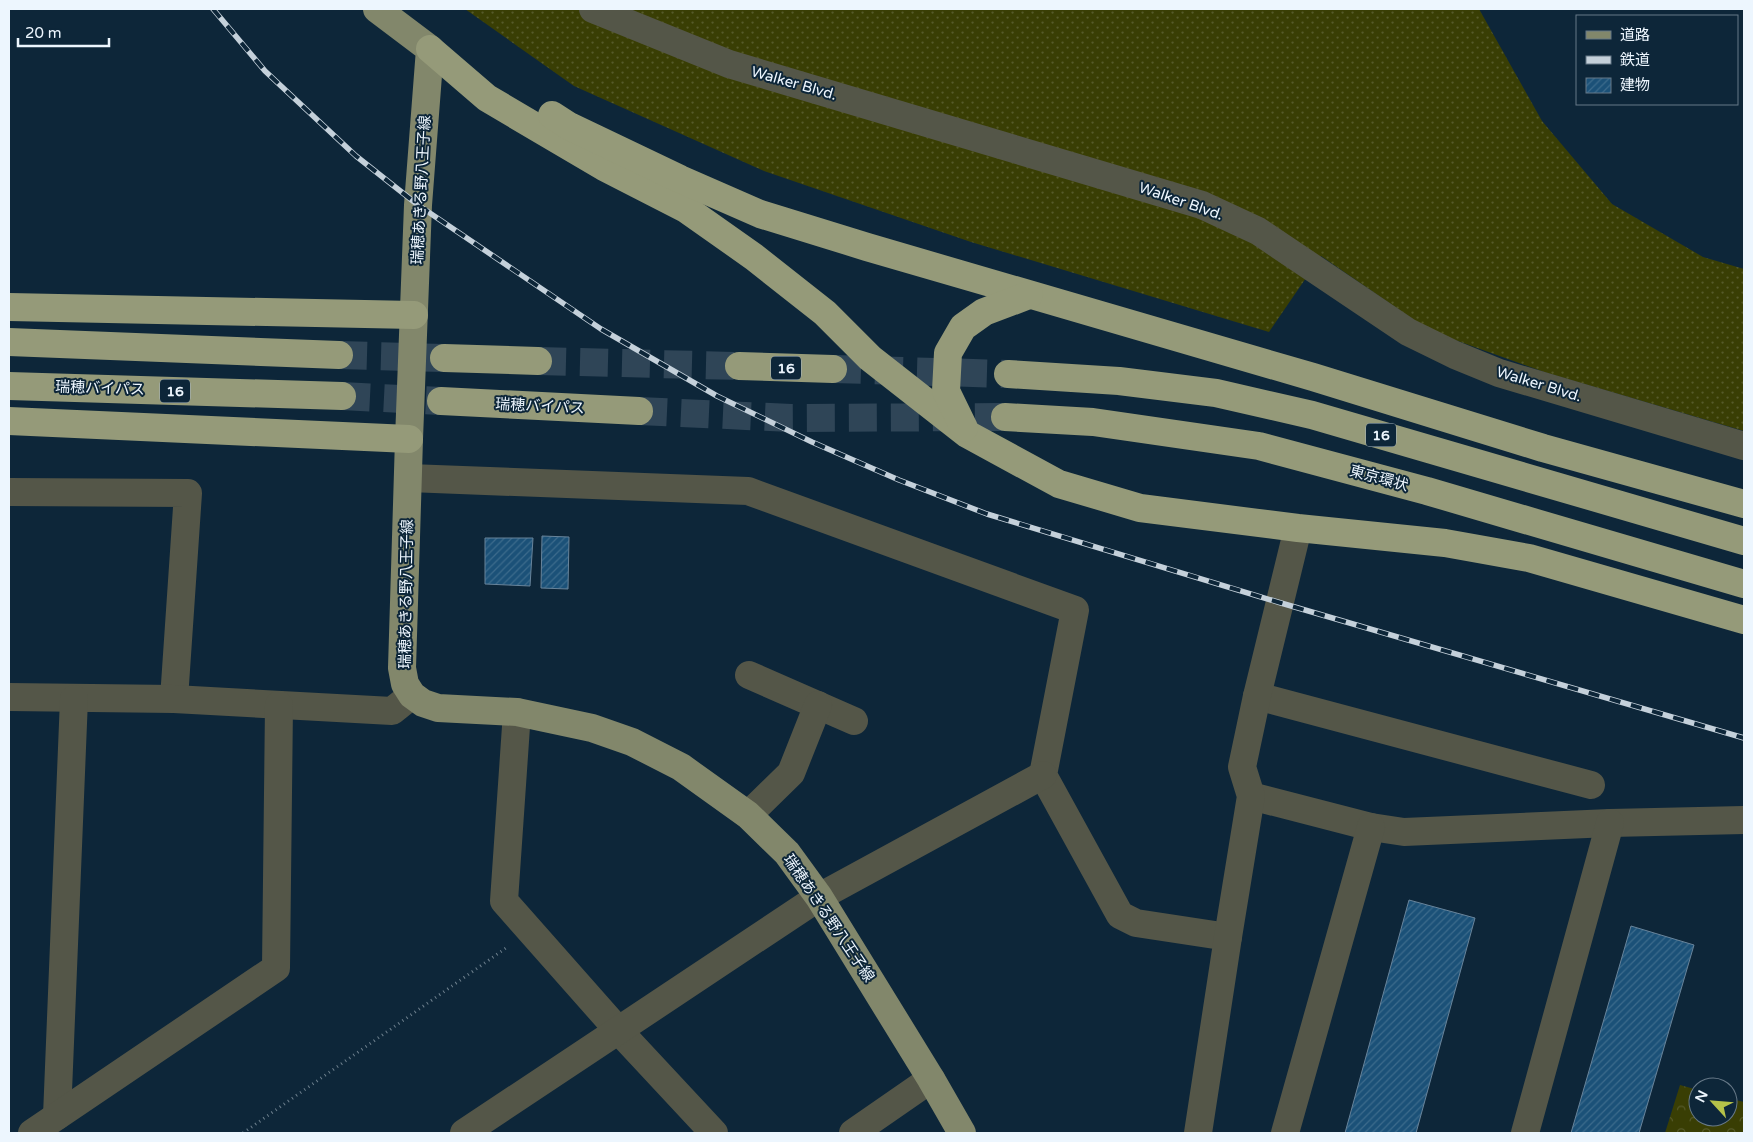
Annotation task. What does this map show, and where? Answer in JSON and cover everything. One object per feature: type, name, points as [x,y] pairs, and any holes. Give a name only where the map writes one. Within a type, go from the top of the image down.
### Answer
[{"type":"highway","points":[[430,48],[484,74],[569,126],[680,180],[760,214],[1029,295],[1304,374],[1543,448],[1744,504]]},
{"type":"highway","points":[[430,48],[488,98],[604,167],[686,209],[754,257],[825,313],[870,358],[967,434],[1059,484],[1140,508],[1298,528],[1445,543],[1530,558],[1744,620]]},
{"type":"highway","points":[[967,434],[946,392],[948,352],[963,328],[984,312],[1029,295]]},
{"type":"highway","points":[[9,307],[414,315]]},
{"type":"highway","points":[[9,342],[339,355]]},
{"type":"highway","points":[[444,358],[538,361]]},
{"type":"highway","name":"16","points":[[739,366],[833,369]]},
{"type":"highway","name":"16","points":[[1008,374],[1119,381],[1216,393],[1312,415],[1744,541]]},
{"type":"highway","name":"瑞穂バイパス","points":[[9,386],[342,396]]},
{"type":"highway","name":"瑞穂バイパス","points":[[441,401],[639,411]]},
{"type":"highway","name":"東京環状","points":[[1005,417],[1092,422],[1259,446],[1427,491],[1744,584]]},
{"type":"highway","points":[[9,421],[409,439]]},
{"type":"main road","points":[[377,9],[430,48]]},
{"type":"main road","name":"瑞穂あきる野八王子線","points":[[430,48],[418,205],[402,668],[405,684],[412,696],[423,703],[438,708],[517,712],[592,728],[632,742],[681,766],[748,815],[788,853],[819,897],[962,1133]]},
{"type":"street","name":"Walker Blvd.","points":[[593,9],[729,64],[1202,205],[1258,230],[1408,332],[1455,355],[1499,373],[1744,446]]},
{"type":"street","points":[[409,478],[748,491],[1075,610],[1043,775],[1120,915],[1136,923],[1228,937]]},
{"type":"street","points":[[9,492],[188,494],[174,700]]},
{"type":"street","points":[[1198,1133],[1251,796],[1242,767],[1257,696],[1298,528]]},
{"type":"street","points":[[749,675],[854,721]]},
{"type":"street","points":[[9,697],[174,700],[392,711],[412,696]]},
{"type":"street","points":[[1257,696],[1591,785]]},
{"type":"street","points":[[57,1116],[74,699]]},
{"type":"street","points":[[32,1133],[276,968],[279,705]]},
{"type":"street","points":[[748,815],[791,773],[818,705]]},
{"type":"street","points":[[517,712],[504,901],[618,1030],[714,1133]]},
{"type":"street","points":[[464,1133],[819,897],[1043,775]]},
{"type":"street","points":[[1251,796],[1370,827],[1404,832],[1610,823],[1744,820]]},
{"type":"street","points":[[1525,1133],[1610,823]]},
{"type":"street","points":[[1285,1133],[1370,827]]},
{"type":"street","points":[[853,1133],[931,1079]]},
{"type":"path","points":[[243,1133],[531,930]]},
{"type":"green space","points":[[465,9],[1479,9],[1542,121],[1612,204],[1703,257],[1744,269],[1744,431],[1547,373],[1430,331],[1321,256],[1269,332],[971,242],[764,171],[574,86]]},
{"type":"green space","points":[[1680,1085],[1688,1087],[1688,1127],[1738,1127],[1738,1100],[1744,1102],[1744,1133],[1665,1133]]},
{"type":"building","points":[[542,536],[569,537],[568,589],[541,588]]},
{"type":"building","points":[[485,538],[533,538],[530,586],[485,584]]},
{"type":"building","points":[[1409,900],[1475,918],[1416,1133],[1345,1133]]},
{"type":"building","points":[[1631,926],[1694,945],[1639,1133],[1571,1133]]},
{"type":"tunnel","points":[[339,355],[444,358]]},
{"type":"tunnel","points":[[538,361],[739,366]]},
{"type":"tunnel","points":[[833,369],[1008,374]]},
{"type":"tunnel","points":[[342,396],[441,401]]},
{"type":"tunnel","points":[[639,411],[791,418],[1005,417]]},
{"type":"railway","points":[[213,9],[265,71],[356,156],[418,205],[601,329],[717,396],[812,442],[899,480],[987,514],[1281,603],[1744,738]]}]
